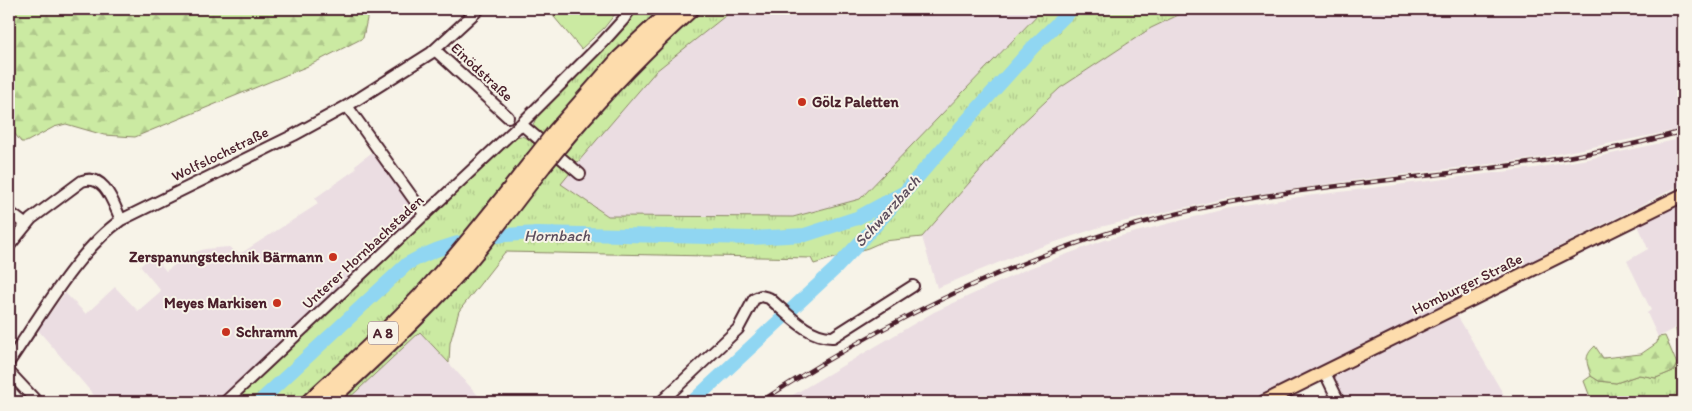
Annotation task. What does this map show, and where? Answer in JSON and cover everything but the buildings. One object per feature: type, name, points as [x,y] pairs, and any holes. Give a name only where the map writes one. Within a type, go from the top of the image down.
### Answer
[{"type":"highway","name":"A 8","points":[[328,402],[417,317],[469,260],[512,206],[539,163],[620,58],[672,9]]},
{"type":"highway","name":"A 8","points":[[561,134],[690,9]]},
{"type":"highway","name":"A 8","points":[[309,402],[404,313],[452,260],[496,207],[539,163]]},
{"type":"main road","name":"Homburger Straße","points":[[1264,402],[1683,195]]},
{"type":"street","name":"Wolfslochstraße","points":[[9,362],[84,254],[98,239],[121,220],[286,139],[347,106],[435,50],[479,9]]},
{"type":"street","name":"Unterer Hornbachstaden","points":[[225,402],[574,73],[623,20],[630,9]]},
{"type":"street","name":"Einödstraße","points":[[435,50],[508,117]]},
{"type":"street","points":[[347,106],[425,215]]},
{"type":"street","points":[[521,124],[580,174]]},
{"type":"street","points":[[9,246],[25,224],[82,181],[88,179],[94,179],[102,184],[121,220]]},
{"type":"street","points":[[9,212],[25,224]]},
{"type":"street","points":[[661,402],[738,329],[754,299],[761,296],[769,298],[802,325],[822,337],[833,337],[914,286]]},
{"type":"street","points":[[9,372],[36,402]]},
{"type":"street","points":[[1326,373],[1339,402]]},
{"type":"shaded area","points":[[734,9],[1043,9],[860,199],[793,217],[608,216],[561,184],[555,162],[563,153],[578,162],[656,71]]},
{"type":"shaded area","points":[[1191,9],[1683,9],[1683,110],[1680,112],[1683,126],[1683,184],[1252,402],[781,402],[934,312],[1027,269],[1105,240],[1225,209],[1299,197],[1535,168],[1588,159],[1675,140],[1672,131],[1532,159],[1349,181],[1223,199],[1100,227],[1017,255],[937,288],[922,237],[1017,128],[1060,88],[1151,28]]},
{"type":"shaded area","points":[[374,151],[418,215],[217,402],[96,402],[98,400],[38,330],[65,293],[86,314],[115,287],[138,311],[161,291],[140,266],[153,255],[166,271],[190,254],[205,249],[229,247],[238,253],[243,252],[318,204],[315,198],[356,169],[355,165]]},
{"type":"shaded area","points":[[1683,204],[1683,324],[1658,337],[1647,313],[1651,310],[1627,261],[1648,249],[1638,225]]},
{"type":"shaded area","points":[[1457,315],[1508,402],[1330,402],[1322,381],[1351,365]]},
{"type":"shaded area","points":[[420,331],[484,402],[345,402]]},
{"type":"green space","points":[[9,9],[369,9],[363,38],[308,66],[135,137],[104,135],[66,124],[54,127],[26,142],[21,142],[12,130],[9,130]]},
{"type":"green space","points":[[553,9],[619,9],[604,28],[581,49],[549,11]]},
{"type":"green space","points":[[623,9],[734,9],[656,71],[578,162],[575,162],[535,130],[533,125],[536,118],[623,28],[626,23],[619,16]]},
{"type":"green space","points":[[1043,9],[1191,9],[1151,28],[1060,88],[1017,128],[922,237],[884,241],[868,248],[814,264],[811,258],[505,252],[459,311],[450,343],[449,363],[420,332],[345,402],[234,402],[515,137],[527,138],[570,173],[561,184],[608,216],[793,217],[860,199]]},
{"type":"green space","points":[[1683,325],[1683,402],[1592,402],[1584,381],[1591,376],[1599,381],[1616,383],[1639,375],[1656,378],[1673,371],[1680,359],[1676,329]]},
{"type":"green space","points":[[1665,336],[1677,364],[1673,371],[1656,378],[1639,375],[1616,383],[1599,381],[1591,376],[1587,357],[1595,346],[1603,358],[1641,354],[1657,343],[1658,337]]},
{"type":"waterway","name":"Schwarzbach","points":[[692,402],[836,268],[1033,47],[1072,9]]},
{"type":"waterway","name":"Hornbach","points":[[259,402],[407,264],[439,249],[487,237],[539,233],[751,238],[805,235],[857,218],[905,192]]},
{"type":"railway","points":[[760,402],[817,366],[935,302],[996,274],[1058,250],[1122,229],[1187,211],[1253,198],[1523,164],[1630,145],[1683,131]]},
{"type":"place","name":"Gölz Paletten","points":[[802,102]]},
{"type":"place","name":"Zerspanungstechnik Bärmann","points":[[333,257]]},
{"type":"place","name":"Meyes Markisen","points":[[277,303]]},
{"type":"place","name":"Schramm","points":[[226,332]]}]
